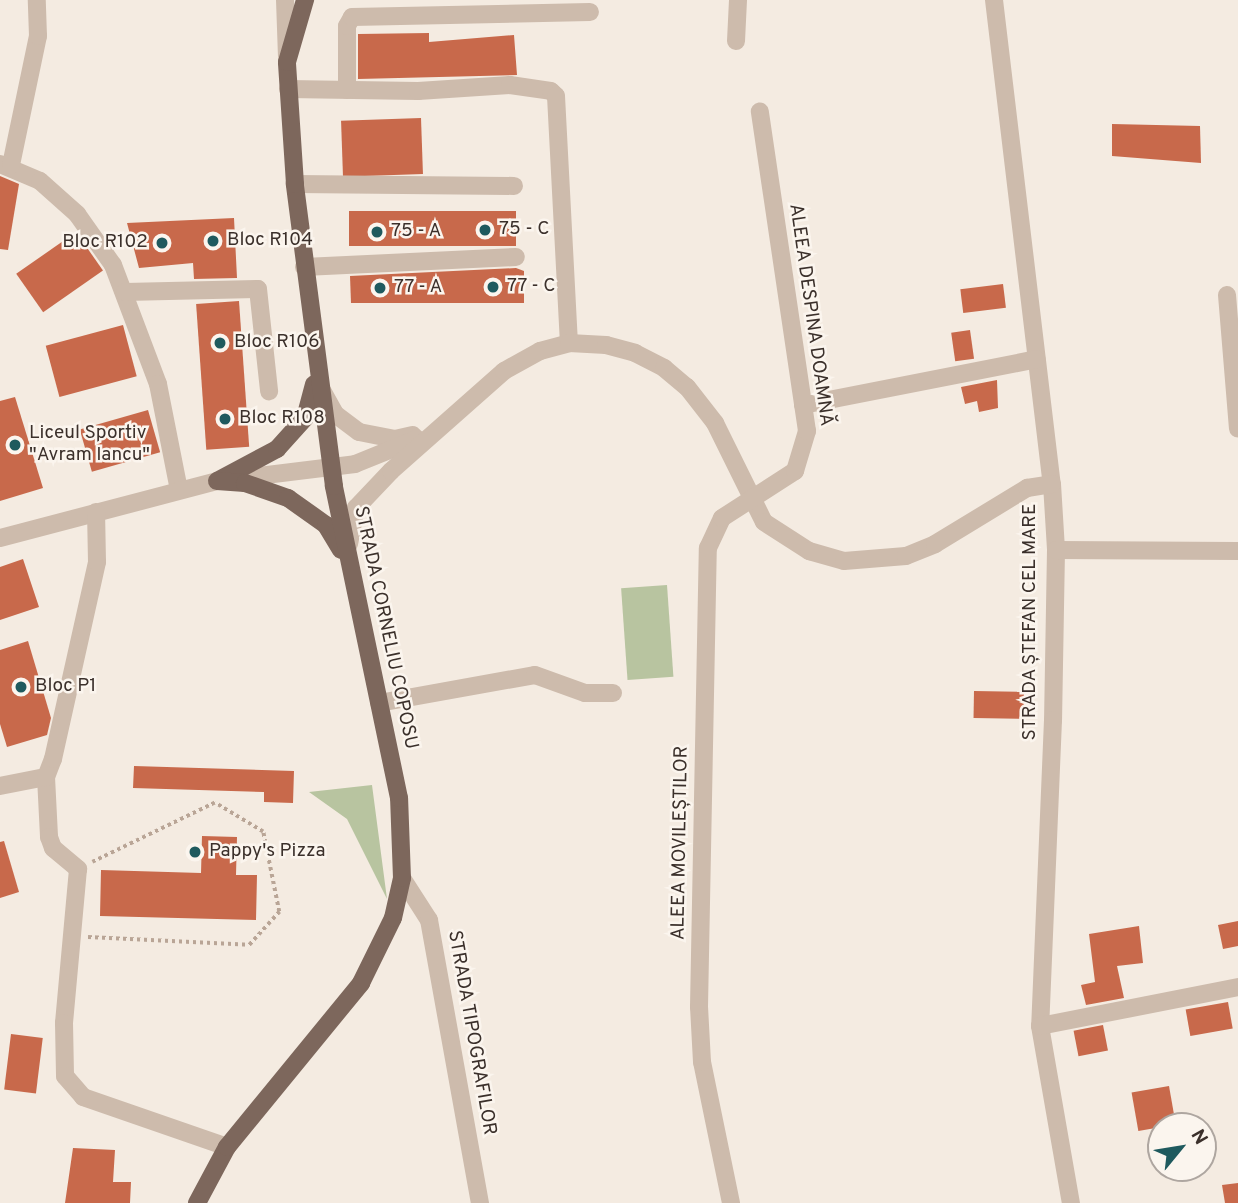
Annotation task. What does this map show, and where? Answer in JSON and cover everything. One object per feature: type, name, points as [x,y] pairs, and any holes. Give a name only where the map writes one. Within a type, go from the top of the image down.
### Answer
[{"type":"main road","points":[[287,62],[305,0]]},
{"type":"main road","name":"STRADA CORNELIU COPOSU","points":[[197,1203],[227,1147],[361,983],[393,918],[402,878],[399,797],[349,566],[316,370],[295,184],[287,62]]},
{"type":"main road","points":[[216,481],[253,464],[293,433],[305,418],[316,370]]},
{"type":"main road","points":[[216,481],[270,490],[308,510],[326,525],[349,566]]},
{"type":"street","points":[[37,0],[38,36],[5,164],[40,181],[77,214],[125,292],[158,384],[179,489]]},
{"type":"street","name":"STRADA CORNELIU COPOSU","points":[[285,0],[287,62]]},
{"type":"street","points":[[736,41],[738,0]]},
{"type":"street","name":"STRADA ȘTEFAN CEL MARE","points":[[994,0],[1052,484],[1056,550],[1040,1026],[1071,1203]]},
{"type":"street","points":[[347,90],[347,26],[352,17],[590,12]]},
{"type":"street","points":[[288,89],[510,85],[551,91],[556,96],[569,344]]},
{"type":"street","name":"ALEEA DESPINA DOAMNĂ","points":[[749,497],[795,471],[807,431],[760,111]]},
{"type":"street","points":[[295,184],[514,186]]},
{"type":"street","points":[[304,267],[516,257]]},
{"type":"street","points":[[125,292],[258,289],[269,391]]},
{"type":"street","points":[[1227,295],[1238,429]]},
{"type":"street","points":[[349,566],[351,522],[356,508],[446,422],[505,371],[540,351],[569,344],[606,345],[635,354],[664,368],[687,387],[715,423],[749,497],[764,522],[809,551],[844,561],[877,561],[935,544],[1027,488],[1052,484]]},
{"type":"street","points":[[803,405],[1037,359]]},
{"type":"street","points":[[316,370],[335,414],[359,432],[394,439],[446,422]]},
{"type":"street","points":[[0,538],[216,481],[331,468],[383,456],[446,422]]},
{"type":"street","name":"ALEEA MOVILEȘTILOR","points":[[731,1203],[702,1062],[699,1007],[708,548],[722,518],[749,497]]},
{"type":"street","points":[[96,512],[97,562],[46,777],[49,837],[53,848],[78,869],[64,1023],[65,1076],[73,1089],[83,1097],[227,1147]]},
{"type":"street","points":[[1056,550],[1238,551]]},
{"type":"street","points":[[379,703],[535,675],[585,693],[612,693]]},
{"type":"street","points":[[0,786],[46,777]]},
{"type":"street","name":"STRADA TIPOGRAFILOR","points":[[402,878],[429,920],[480,1203]]},
{"type":"street","points":[[1040,1026],[1238,988]]},
{"type":"path","points":[[70,938],[248,945],[278,912],[262,832],[215,803],[78,869]]},
{"type":"green space","points":[[667,585],[673,677],[628,680],[621,588]]},
{"type":"green space","points":[[372,785],[387,899],[347,819],[309,792]]},
{"type":"building","points":[[429,33],[429,42],[514,35],[517,75],[358,79],[358,34]]},
{"type":"building","points":[[421,118],[423,174],[343,177],[341,121]]},
{"type":"building","points":[[1112,124],[1200,126],[1201,163],[1112,156]]},
{"type":"building","points":[[0,176],[19,184],[8,250],[0,249]]},
{"type":"building","points":[[349,211],[516,211],[516,246],[349,246]]},
{"type":"building","points":[[234,218],[237,278],[194,279],[193,263],[139,268],[127,223]]},
{"type":"building","points":[[76,232],[103,271],[43,312],[16,274]]},
{"type":"building","points":[[516,268],[524,271],[524,303],[351,303],[350,276]]},
{"type":"building","points":[[1003,284],[1006,308],[963,313],[960,289]]},
{"type":"building","points":[[239,301],[249,447],[206,450],[196,304]]},
{"type":"building","points":[[123,325],[137,376],[59,397],[46,346]]},
{"type":"building","points":[[970,330],[974,359],[955,361],[951,333]]},
{"type":"building","points":[[997,380],[998,408],[979,412],[977,401],[965,404],[961,387]]},
{"type":"building","name":"Liceul Sportiv \"Avram Iancu\"","points":[[15,397],[43,488],[0,501],[0,401]]},
{"type":"building","points":[[148,410],[160,452],[92,472],[80,430]]},
{"type":"building","points":[[23,559],[39,607],[0,620],[0,567]]},
{"type":"building","name":"Bloc P1","points":[[28,641],[51,718],[47,735],[7,747],[0,724],[0,650]]},
{"type":"building","points":[[974,691],[1024,692],[1024,719],[974,718]]},
{"type":"building","points":[[134,766],[294,771],[293,803],[264,802],[264,792],[133,788]]},
{"type":"building","points":[[202,836],[237,837],[236,875],[257,875],[256,920],[100,916],[101,870],[201,873]]},
{"type":"building","points":[[4,841],[19,892],[0,898],[0,842]]},
{"type":"building","points":[[1238,921],[1238,946],[1223,949],[1218,925]]},
{"type":"building","points":[[1139,926],[1143,963],[1117,966],[1124,998],[1086,1005],[1081,985],[1095,982],[1089,934]]},
{"type":"building","points":[[1228,1002],[1233,1029],[1190,1036],[1186,1009]]},
{"type":"building","points":[[1103,1025],[1108,1051],[1079,1056],[1074,1031]]},
{"type":"building","points":[[11,1034],[43,1038],[36,1093],[4,1090]]},
{"type":"building","points":[[1169,1086],[1174,1112],[1147,1112],[1147,1129],[1138,1131],[1132,1093]]},
{"type":"building","points":[[73,1148],[115,1150],[113,1182],[131,1182],[130,1203],[65,1203]]},
{"type":"building","points":[[1238,1183],[1238,1203],[1225,1203],[1222,1185]]},
{"type":"place","name":"75 - C","points":[[485,230]]},
{"type":"place","name":"75 - A","points":[[377,232]]},
{"type":"place","name":"Bloc R104","points":[[213,241]]},
{"type":"place","name":"Bloc R102","points":[[162,243]]},
{"type":"place","name":"77 - C","points":[[493,287]]},
{"type":"place","name":"77 - A","points":[[380,288]]},
{"type":"place","name":"Bloc R106","points":[[220,343]]},
{"type":"place","name":"Bloc R108","points":[[225,419]]},
{"type":"place","name":"Liceul Sportiv \"Avram Iancu\"","points":[[15,445]]},
{"type":"place","name":"Bloc P1","points":[[21,687]]},
{"type":"place","name":"Pappy's Pizza","points":[[195,852]]}]
